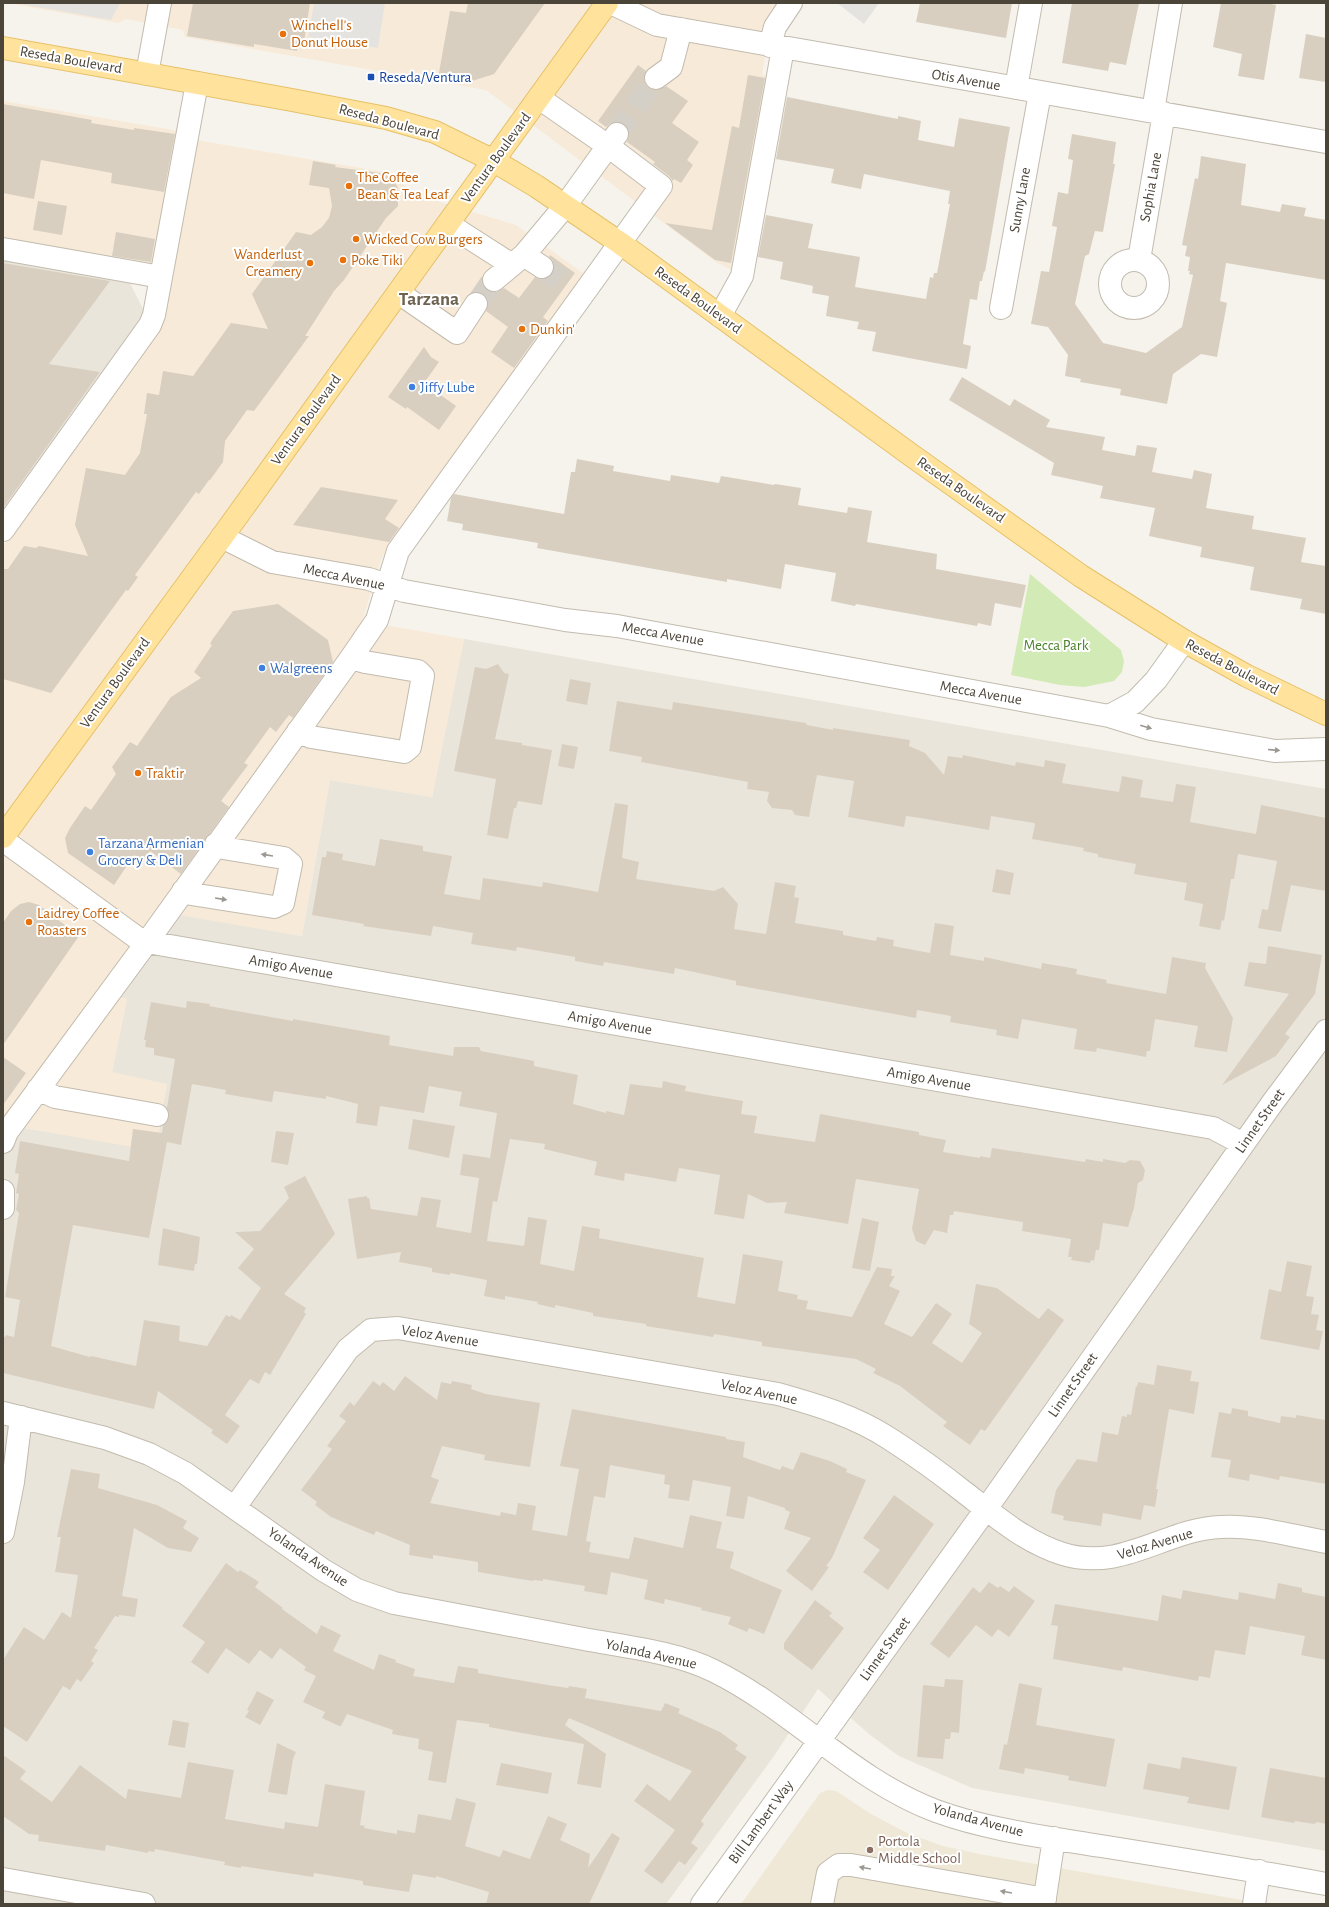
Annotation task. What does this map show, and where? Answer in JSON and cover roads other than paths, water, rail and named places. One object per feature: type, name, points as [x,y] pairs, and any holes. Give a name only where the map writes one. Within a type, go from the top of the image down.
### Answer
[{"type":"main road","name":"Ventura Boulevard","points":[[3,838],[399,293],[607,3]]},
{"type":"main road","name":"Reseda Boulevard","points":[[3,48],[386,118],[434,132],[494,160],[536,186],[620,243],[1075,572],[1184,641],[1246,676],[1326,714]]},
{"type":"street","points":[[147,74],[160,3]]},
{"type":"street","name":"Otis Avenue","points":[[611,3],[651,23],[681,29],[1326,142]]},
{"type":"street","points":[[720,316],[742,276],[777,47],[775,26],[791,3]]},
{"type":"street","points":[[1016,88],[1031,3]]},
{"type":"street","name":"Sophia Lane","points":[[1139,260],[1156,159],[1159,112],[1171,3]]},
{"type":"street","points":[[656,78],[671,67],[681,29]]},
{"type":"street","points":[[3,530],[150,325],[154,315],[197,83]]},
{"type":"street","name":"Sunny Lane","points":[[1001,308],[1040,93]]},
{"type":"street","points":[[3,1142],[7,1132],[147,942],[377,620],[398,551],[574,290],[620,243],[662,186],[612,140],[539,98]]},
{"type":"street","points":[[494,280],[518,260],[565,206],[612,140]]},
{"type":"street","points":[[448,224],[518,260],[542,267]]},
{"type":"street","points":[[3,249],[161,277]]},
{"type":"street","points":[[399,293],[457,333],[476,304]]},
{"type":"street","name":"Mecca Avenue","points":[[222,537],[272,562],[369,579],[404,591],[565,620],[617,626],[1109,716],[1151,729],[1275,751],[1326,749]]},
{"type":"street","points":[[1109,716],[1135,702],[1156,680],[1184,641]]},
{"type":"street","points":[[298,731],[311,737],[404,752],[410,747],[423,676],[418,671],[364,662],[351,658]]},
{"type":"street","name":"Amigo Avenue","points":[[3,838],[136,937],[147,942],[1213,1128],[1244,1144]]},
{"type":"street","points":[[183,891],[191,894],[274,907],[283,903],[291,864],[284,858],[223,848],[216,844]]},
{"type":"street","name":"Linnet Street","points":[[820,1740],[1326,1031]]},
{"type":"street","points":[[38,1089],[55,1097],[157,1115]]},
{"type":"street","points":[[3,1192],[3,1208]]},
{"type":"street","name":"Veloz Avenue","points":[[235,1507],[348,1349],[371,1330],[398,1328],[778,1394],[834,1410],[889,1438],[1010,1527],[1042,1547],[1064,1554],[1096,1559],[1124,1556],[1194,1531],[1221,1527],[1256,1529],[1326,1542]]},
{"type":"street","points":[[3,1532],[13,1482],[12,1415]]},
{"type":"street","name":"Yolanda Avenue","points":[[12,1415],[105,1438],[149,1454],[185,1473],[322,1570],[357,1590],[394,1603],[662,1654],[711,1669],[746,1687],[820,1740],[841,1758],[893,1791],[936,1811],[980,1824],[1054,1838],[1326,1884]]},
{"type":"street","name":"Bill Lambert Way","points":[[702,1904],[820,1740]]},
{"type":"street","points":[[822,1904],[828,1873],[839,1865],[851,1865],[1044,1901],[1054,1838]]},
{"type":"street","points":[[1254,1904],[1259,1872]]},
{"type":"street","points":[[3,1879],[144,1904]]},
{"type":"tunnel","points":[[617,134],[656,78]]},
{"type":"tunnel","points":[[542,267],[567,285]]},
{"type":"tunnel","points":[[476,304],[494,280]]},
{"type":"place","name":"Winchell's Donut House","points":[[283,34]]},
{"type":"place","name":"Reseda/Ventura","points":[[371,77]]},
{"type":"place","name":"The Coffee Bean & Tea Leaf","points":[[349,186]]},
{"type":"place","name":"Wicked Cow Burgers","points":[[356,239]]},
{"type":"place","name":"Poke Tiki","points":[[343,260]]},
{"type":"place","name":"Wanderlust Creamery","points":[[310,263]]},
{"type":"place","name":"Dunkin'","points":[[522,329]]},
{"type":"place","name":"Jiffy Lube","points":[[412,387]]},
{"type":"place","name":"Walgreens","points":[[262,668]]},
{"type":"place","name":"Traktir","points":[[138,773]]},
{"type":"place","name":"Tarzana Armenian Grocery & Deli","points":[[90,852]]},
{"type":"place","name":"Laidrey Coffee Roasters","points":[[29,922]]},
{"type":"place","name":"Portola Middle School","points":[[870,1850]]},
{"type":"district","name":"Tarzana","points":[[429,299]]},
{"type":"park label","name":"Mecca Park","points":[[1056,645]]}]
